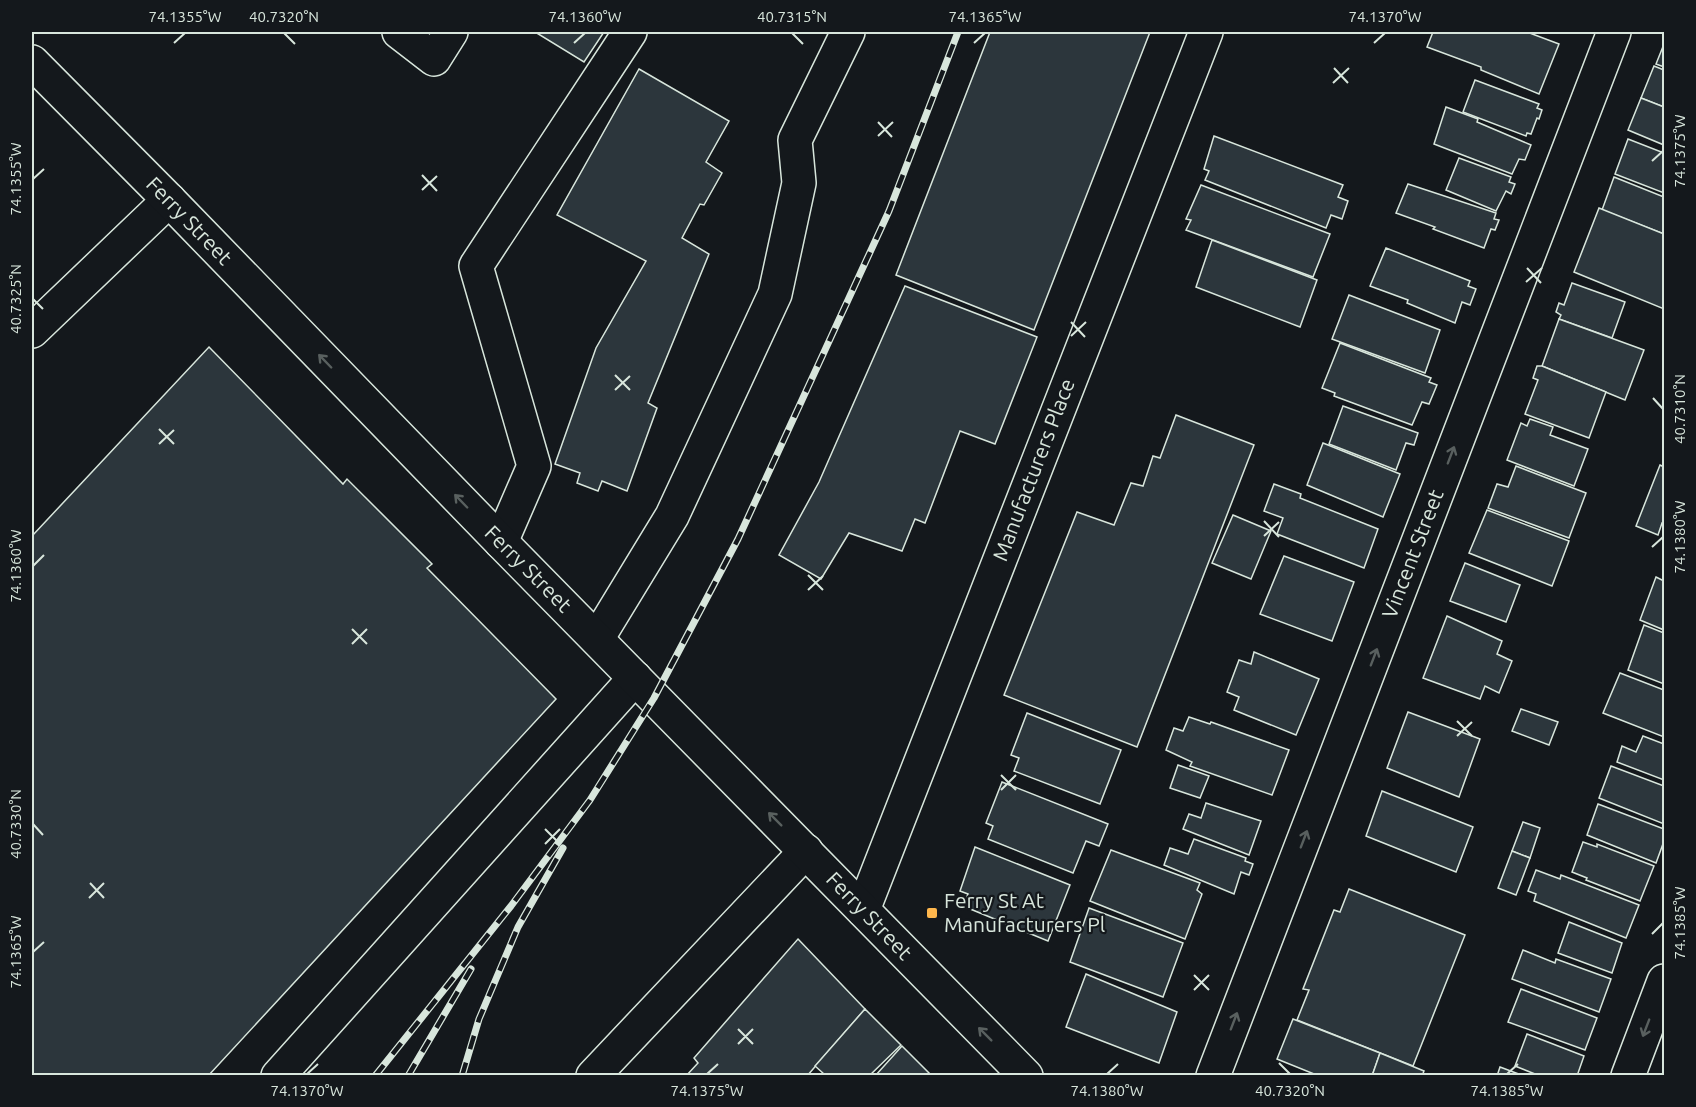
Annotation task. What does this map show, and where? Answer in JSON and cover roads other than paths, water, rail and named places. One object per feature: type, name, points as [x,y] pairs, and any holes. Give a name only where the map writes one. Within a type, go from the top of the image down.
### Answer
[{"type":"street","points":[[399,32],[434,59],[451,32]]},
{"type":"street","points":[[501,542],[534,466],[476,266],[630,32]]},
{"type":"street","points":[[597,639],[672,516],[775,294],[799,183],[795,140],[848,32]]},
{"type":"street","name":"Manufacturers Place","points":[[863,910],[1206,32]]},
{"type":"street","name":"Vincent Street","points":[[1213,1076],[1614,32]]},
{"type":"street","name":"Ferry Street","points":[[32,62],[1026,1076]]},
{"type":"street","points":[[32,331],[169,200]]},
{"type":"street","points":[[278,1076],[635,678]]},
{"type":"street","points":[[593,1076],[806,851]]},
{"type":"street","points":[[1628,1076],[1665,981]]},
{"type":"railway","points":[[375,1076],[511,906],[590,800],[654,698],[738,539],[889,211],[958,32]]},
{"type":"railway","points":[[462,1076],[479,1019],[518,927],[563,848]]},
{"type":"railway","points":[[408,1076],[471,969]]},
{"type":"place","name":"Ferry St At Manufacturers Pl","points":[[932,913]]}]
